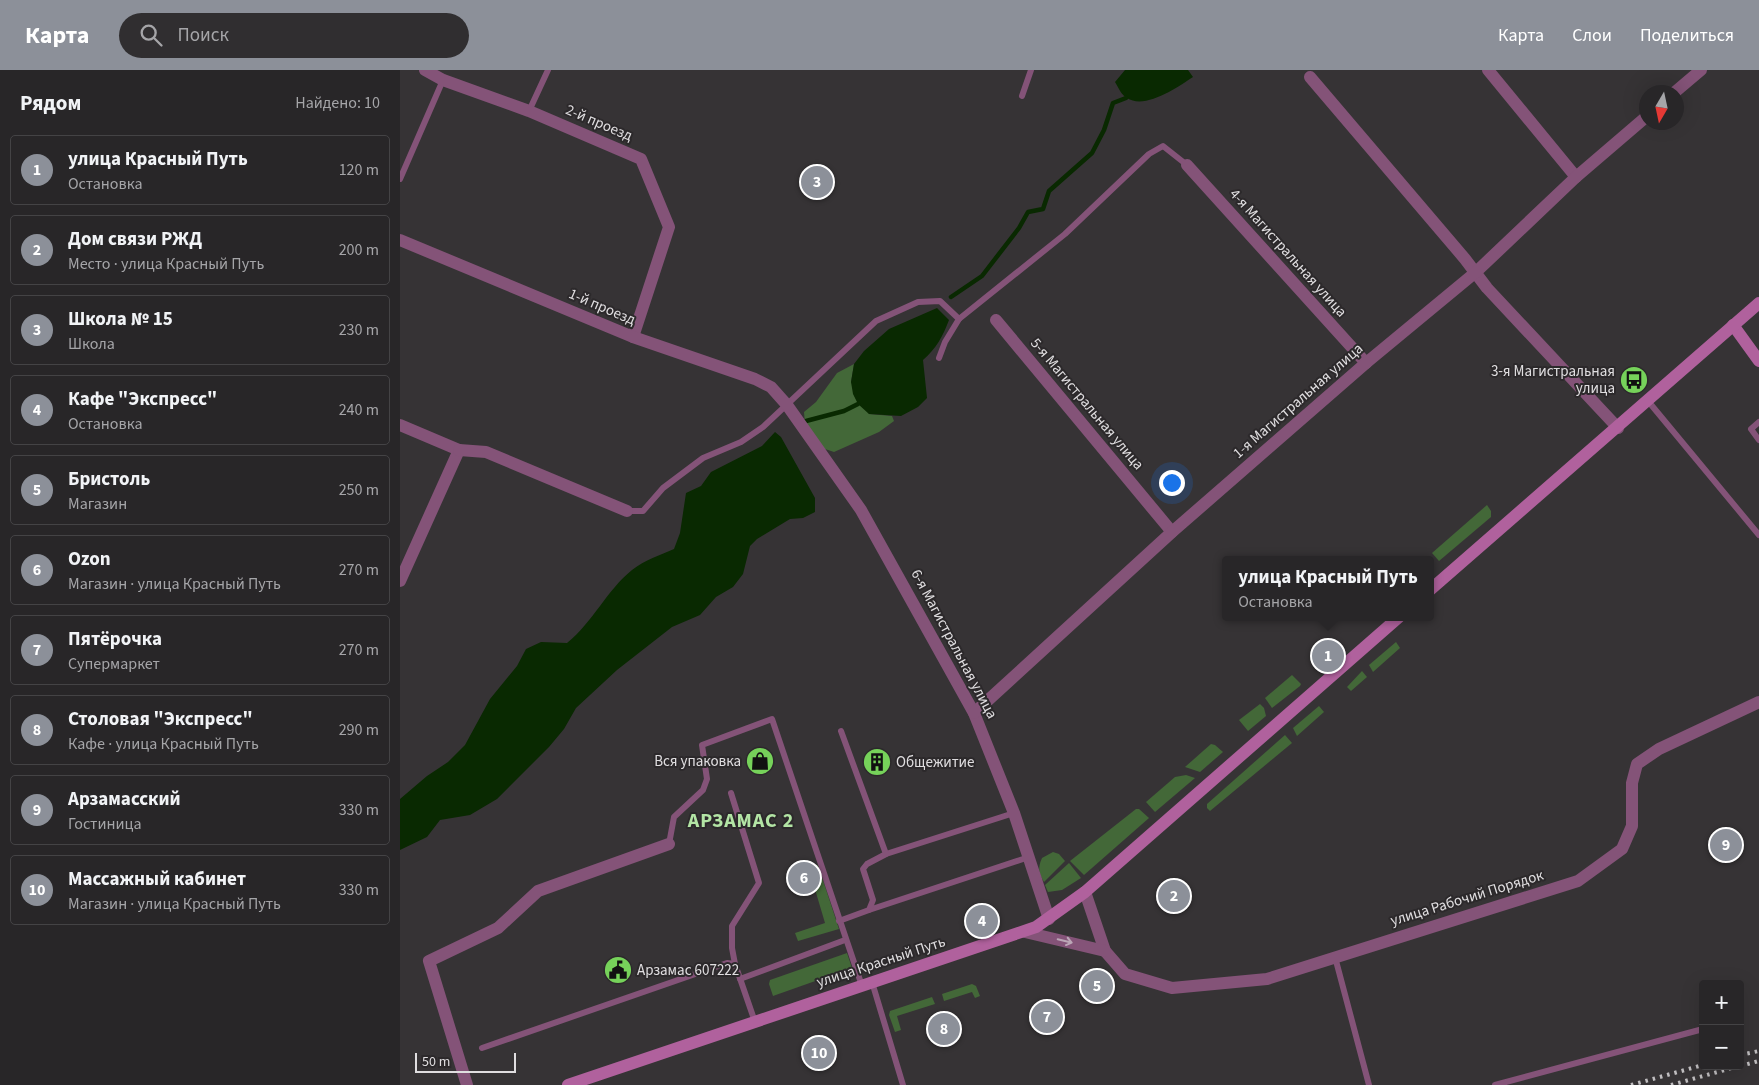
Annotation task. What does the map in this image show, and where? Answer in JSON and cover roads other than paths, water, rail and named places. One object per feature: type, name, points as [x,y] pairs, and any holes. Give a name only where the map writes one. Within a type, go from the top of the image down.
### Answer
[{"type":"main road","points":[[1434,587],[1759,303]]},
{"type":"main road","points":[[1733,325],[1759,361]]},
{"type":"main road","name":"улица Красный Путь","points":[[568,1085],[1025,932],[1049,919],[1086,892],[1394,621]]},
{"type":"street","points":[[1488,70],[1576,177]]},
{"type":"street","points":[[1683,85],[1701,70]]},
{"type":"street","name":"2-й проезд","points":[[434,74],[529,111],[641,159],[669,227],[633,337]]},
{"type":"street","points":[[1310,77],[1476,272],[1487,288],[1618,428]]},
{"type":"street","name":"1-я Магистральная улица","points":[[974,713],[1172,532],[1366,363],[1476,272],[1576,177],[1639,122]]},
{"type":"street","name":"4-я Магистральная улица","points":[[1187,165],[1366,363]]},
{"type":"street","name":"1-й проезд","points":[[400,240],[633,337],[755,379],[770,387],[787,405]]},
{"type":"street","name":"5-я Магистральная улица","points":[[996,320],[1172,532]]},
{"type":"street","name":"6-я Магистральная улица","points":[[787,405],[862,510],[974,713],[1014,813],[1049,919]]},
{"type":"street","points":[[400,425],[459,450],[486,452],[627,511]]},
{"type":"street","points":[[400,581],[459,450]]},
{"type":"street","name":"улица Рабочий Порядок","points":[[1086,892],[1105,951],[1125,974],[1172,988],[1267,979],[1578,881],[1622,848],[1632,826],[1632,783],[1637,764],[1659,749],[1759,702]]},
{"type":"street","points":[[467,1085],[429,961],[498,928],[538,891],[669,844]]},
{"type":"street","points":[[1025,932],[1105,951]]},
{"type":"lane","points":[[529,111],[548,70]]},
{"type":"lane","points":[[1022,96],[1031,70]]},
{"type":"lane","points":[[400,179],[434,74]]},
{"type":"lane","points":[[939,358],[945,342],[959,318],[1064,234],[1149,154],[1163,146],[1187,165]]},
{"type":"lane","points":[[627,511],[643,511],[663,488],[703,458],[740,442],[763,427],[876,321],[918,302],[940,300],[959,318]]},
{"type":"lane","points":[[1648,401],[1759,535]]},
{"type":"lane","points":[[1759,422],[1751,429],[1759,440]]},
{"type":"lane","points":[[669,844],[674,817],[702,790],[707,779],[702,745],[772,719],[845,940],[867,984],[903,1085]]},
{"type":"lane","points":[[842,731],[886,854]]},
{"type":"lane","points":[[731,794],[759,883],[732,926],[732,948],[735,964],[755,1022]]},
{"type":"lane","points":[[869,910],[873,900],[863,869],[867,864],[886,854],[1014,813]]},
{"type":"lane","points":[[839,921],[1029,857]]},
{"type":"lane","points":[[740,978],[845,940]]},
{"type":"lane","points":[[1335,957],[1369,1085]]},
{"type":"lane","points":[[482,1048],[727,963],[735,964]]},
{"type":"lane","points":[[1495,1085],[1699,1030]]},
{"type":"waterway","points":[[951,297],[982,276],[1019,228],[1028,212],[1043,209],[1049,191],[1092,153],[1104,130],[1113,103],[1126,98]]},
{"type":"waterway","points":[[806,421],[844,411],[858,404]]},
{"type":"railway","points":[[1744,1054],[1759,1051]]},
{"type":"railway","points":[[1744,1065],[1759,1061]]},
{"type":"railway","points":[[1631,1085],[1699,1066]]},
{"type":"railway","points":[[1671,1085],[1725,1070]]},
{"type":"place","name":"Школа № 15","points":[[817,182]]},
{"type":"place","name":"3-я Магистральная улица","points":[[1634,380]]},
{"type":"place","name":"улица Красный Путь","points":[[1328,656]]},
{"type":"place","name":"Вся упаковка","points":[[760,761]]},
{"type":"place","name":"Общежитие","points":[[877,762]]},
{"type":"place","name":"Арзамасский","points":[[1726,845]]},
{"type":"place","name":"Ozon","points":[[804,878]]},
{"type":"place","name":"Дом связи РЖД","points":[[1174,896]]},
{"type":"place","name":"Кафе \"Экспресс\"","points":[[982,921]]},
{"type":"place","name":"Арзамас 607222","points":[[618,970]]},
{"type":"place","name":"Бристоль","points":[[1097,986]]},
{"type":"place","name":"Пятёрочка","points":[[1047,1017]]},
{"type":"place","name":"Столовая \"Экспресс\"","points":[[944,1029]]},
{"type":"place","name":"Массажный кабинет","points":[[819,1053]]},
{"type":"district","name":"АРЗАМАС 2","points":[[741,821]]}]
